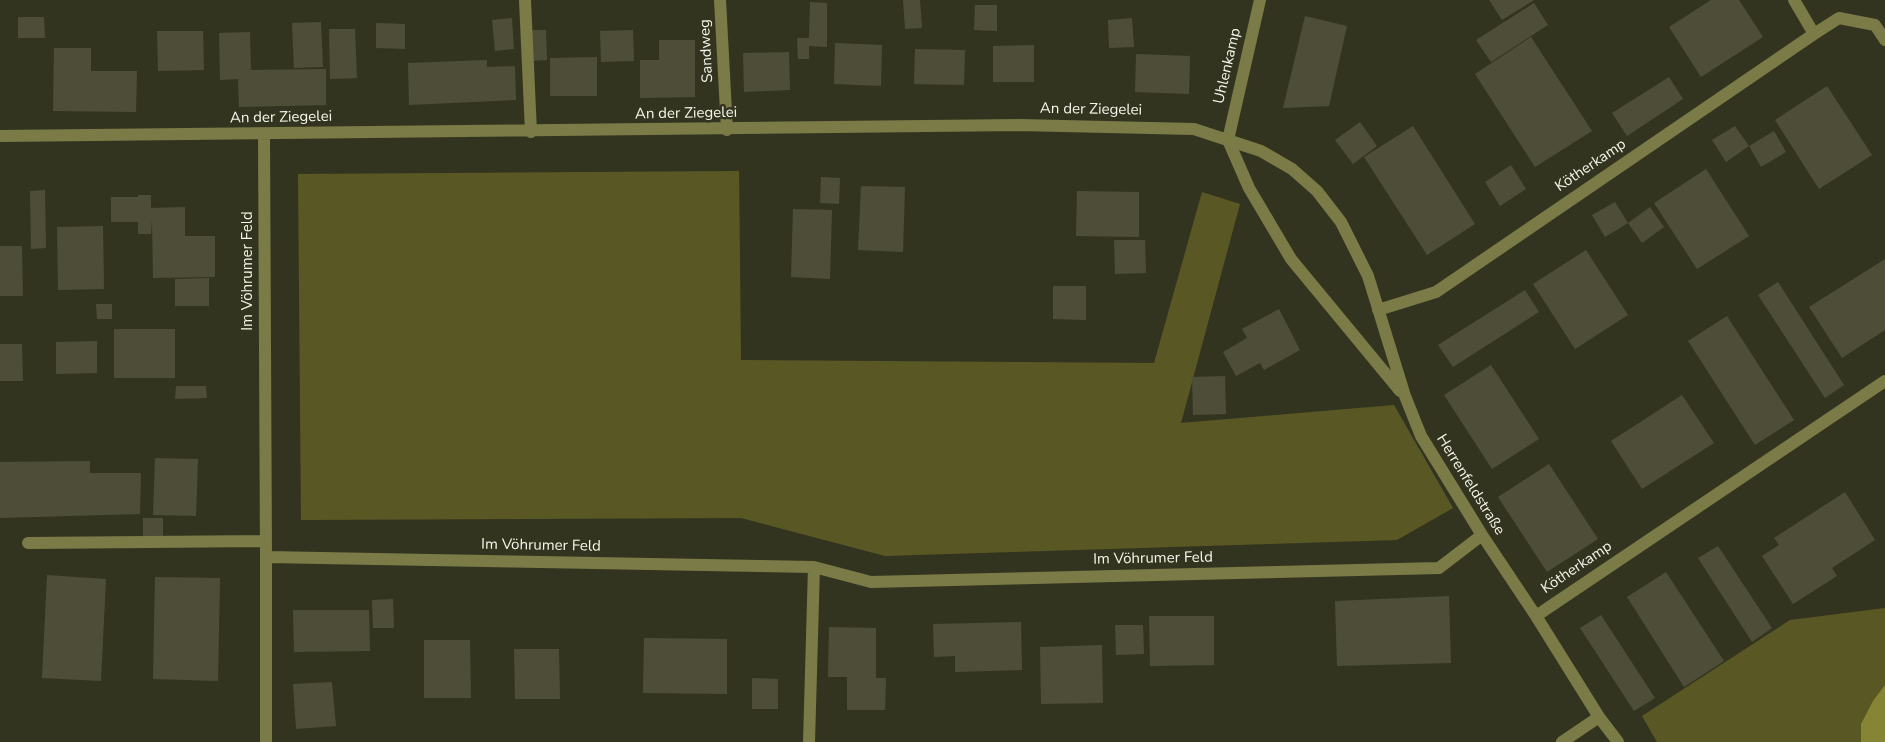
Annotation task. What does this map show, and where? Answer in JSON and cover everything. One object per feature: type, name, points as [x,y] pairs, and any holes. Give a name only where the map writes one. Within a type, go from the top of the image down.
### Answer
[{"type":"street","points":[[525,0],[531,132]]},
{"type":"street","name":"Sandweg","points":[[720,0],[728,130]]},
{"type":"street","name":"Uhlenkamp","points":[[1228,140],[1260,0]]},
{"type":"street","points":[[1794,0],[1814,34]]},
{"type":"street","name":"Kötherkamp","points":[[1378,310],[1436,292],[1839,18],[1875,25],[1885,40]]},
{"type":"street","name":"An der Ziegelei","points":[[0,136],[728,130],[1019,125],[1194,129],[1261,151],[1292,169],[1317,191],[1341,222]]},
{"type":"street","name":"Im Vöhrumer Feld","points":[[264,135],[266,742]]},
{"type":"street","points":[[1228,140],[1249,188],[1291,259],[1405,396]]},
{"type":"street","name":"Herrenfeldstraße","points":[[1341,222],[1368,276],[1405,396],[1421,436],[1482,535],[1599,716],[1618,742]]},
{"type":"street","name":"Kötherkamp","points":[[1536,616],[1885,381]]},
{"type":"street","name":"Im Vöhrumer Feld","points":[[266,557],[814,567],[871,582],[1439,568],[1482,535]]},
{"type":"street","points":[[28,543],[266,541]]},
{"type":"street","points":[[809,742],[814,567]]},
{"type":"street","points":[[1562,742],[1599,716]]},
{"type":"shaded area","points":[[739,171],[741,360],[1154,363],[1202,192],[1240,204],[1181,423],[1394,405],[1453,508],[1397,540],[885,556],[741,518],[301,520],[298,174]]},
{"type":"shaded area","points":[[1885,608],[1885,742],[1657,742],[1642,716],[1790,620]]},
{"type":"shaded area","points":[[1885,685],[1885,742],[1861,742],[1861,724],[1873,701]]},
{"type":"building","points":[[903,0],[920,0],[922,28],[905,29]]},
{"type":"building","points":[[1489,0],[1534,0],[1502,20]]},
{"type":"building","points":[[1711,0],[1739,0],[1763,37],[1701,77],[1669,27]]},
{"type":"building","points":[[810,2],[827,3],[827,47],[809,46],[809,59],[798,59],[797,38],[809,38]]},
{"type":"building","points":[[1534,3],[1548,25],[1491,62],[1476,40]]},
{"type":"building","points":[[975,5],[997,5],[997,31],[974,30]]},
{"type":"building","points":[[1305,16],[1347,26],[1329,106],[1283,108]]},
{"type":"building","points":[[18,17],[44,17],[45,38],[18,38]]},
{"type":"building","points":[[512,18],[514,49],[495,51],[492,20]]},
{"type":"building","points":[[1132,18],[1134,47],[1109,48],[1108,20]]},
{"type":"building","points":[[321,22],[323,67],[294,68],[292,23]]},
{"type":"building","points":[[376,23],[405,24],[405,49],[376,48]]},
{"type":"building","points":[[329,29],[355,29],[357,78],[330,79]]},
{"type":"building","points":[[530,30],[546,30],[547,60],[531,61]]},
{"type":"building","points":[[633,30],[634,61],[601,62],[600,31]]},
{"type":"building","points":[[157,31],[203,31],[204,70],[158,71]]},
{"type":"building","points":[[250,32],[251,70],[326,69],[326,105],[239,107],[238,79],[220,80],[219,33]]},
{"type":"building","points":[[1531,37],[1592,131],[1535,167],[1475,74]]},
{"type":"building","points":[[659,40],[695,40],[695,97],[640,98],[640,60],[659,60]]},
{"type":"building","points":[[835,43],[882,45],[881,86],[834,84]]},
{"type":"building","points":[[1034,45],[1034,82],[993,82],[993,46]]},
{"type":"building","points":[[54,48],[91,48],[91,71],[137,71],[136,112],[53,111]]},
{"type":"building","points":[[915,49],[965,50],[964,85],[914,84]]},
{"type":"building","points":[[789,52],[790,90],[744,92],[743,53]]},
{"type":"building","points":[[1136,54],[1190,56],[1189,94],[1135,92]]},
{"type":"building","points":[[597,57],[597,96],[550,96],[550,58]]},
{"type":"building","points":[[487,60],[487,67],[515,66],[516,100],[409,105],[408,63]]},
{"type":"building","points":[[1669,77],[1683,99],[1627,136],[1612,113]]},
{"type":"building","points":[[1827,86],[1872,155],[1819,189],[1775,120]]},
{"type":"building","points":[[1360,122],[1377,146],[1353,164],[1335,140]]},
{"type":"building","points":[[1413,126],[1475,224],[1427,255],[1364,157]]},
{"type":"building","points":[[1735,126],[1749,146],[1726,162],[1712,140]]},
{"type":"building","points":[[1774,131],[1786,152],[1761,167],[1749,146]]},
{"type":"building","points":[[1511,165],[1526,189],[1500,206],[1485,182]]},
{"type":"building","points":[[1706,169],[1749,236],[1697,269],[1654,203]]},
{"type":"building","points":[[821,177],[840,178],[839,204],[820,203]]},
{"type":"building","points":[[861,186],[905,187],[903,252],[858,250]]},
{"type":"building","points":[[45,190],[46,248],[31,249],[30,191]]},
{"type":"building","points":[[1077,191],[1139,192],[1139,237],[1076,236]]},
{"type":"building","points":[[138,195],[151,195],[151,208],[185,207],[185,236],[215,236],[215,277],[153,278],[152,220],[151,234],[138,234],[138,222],[111,222],[111,197],[138,197]]},
{"type":"building","points":[[1615,202],[1628,223],[1605,237],[1592,215]]},
{"type":"building","points":[[1650,207],[1664,227],[1642,243],[1628,223]]},
{"type":"building","points":[[793,209],[832,210],[830,279],[791,277]]},
{"type":"building","points":[[103,226],[104,289],[58,290],[57,227]]},
{"type":"building","points":[[1114,240],[1145,240],[1146,273],[1115,274]]},
{"type":"building","points":[[0,246],[22,246],[23,296],[0,296]]},
{"type":"building","points":[[1586,250],[1628,315],[1575,349],[1533,284]]},
{"type":"building","points":[[1885,259],[1885,330],[1842,358],[1809,307]]},
{"type":"building","points":[[209,278],[209,306],[175,306],[175,279]]},
{"type":"building","points":[[1778,282],[1844,385],[1825,398],[1758,295]]},
{"type":"building","points":[[1053,286],[1086,286],[1086,320],[1053,319]]},
{"type":"building","points":[[1525,290],[1539,312],[1453,367],[1438,345]]},
{"type":"building","points":[[96,304],[112,304],[112,319],[97,319]]},
{"type":"building","points":[[1279,309],[1300,350],[1264,370],[1260,363],[1236,376],[1223,352],[1247,338],[1242,329]]},
{"type":"building","points":[[1727,316],[1794,420],[1755,445],[1688,341]]},
{"type":"building","points":[[114,329],[175,329],[175,378],[114,378]]},
{"type":"building","points":[[97,341],[97,373],[56,374],[56,342]]},
{"type":"building","points":[[0,344],[22,344],[23,381],[0,381]]},
{"type":"building","points":[[1491,365],[1539,439],[1492,469],[1444,395]]},
{"type":"building","points":[[1225,376],[1226,414],[1193,415],[1192,377]]},
{"type":"building","points":[[176,386],[206,386],[207,398],[175,399]]},
{"type":"building","points":[[1682,395],[1714,443],[1642,489],[1611,441]]},
{"type":"building","points":[[155,458],[198,459],[196,516],[153,515]]},
{"type":"building","points":[[90,461],[90,473],[141,473],[140,514],[0,518],[0,462]]},
{"type":"building","points":[[1549,464],[1598,539],[1547,572],[1498,497]]},
{"type":"building","points":[[1845,492],[1875,540],[1832,568],[1837,576],[1793,604],[1762,556],[1779,545],[1774,538]]},
{"type":"building","points":[[143,518],[163,518],[163,539],[143,539]]},
{"type":"building","points":[[1718,546],[1772,628],[1752,642],[1698,558]]},
{"type":"building","points":[[1666,572],[1724,661],[1684,687],[1627,597]]},
{"type":"building","points":[[47,575],[106,579],[101,681],[42,678]]},
{"type":"building","points":[[155,577],[220,578],[218,681],[153,679]]},
{"type":"building","points":[[1449,596],[1451,663],[1337,666],[1335,601]]},
{"type":"building","points":[[393,599],[394,628],[373,628],[372,600]]},
{"type":"building","points":[[293,610],[369,610],[370,651],[294,652]]},
{"type":"building","points":[[1601,615],[1655,698],[1634,711],[1580,628]]},
{"type":"building","points":[[1149,616],[1214,616],[1214,665],[1150,666]]},
{"type":"building","points":[[1021,622],[1022,670],[955,672],[955,656],[934,657],[933,624]]},
{"type":"building","points":[[1115,625],[1143,625],[1144,654],[1116,655]]},
{"type":"building","points":[[829,627],[876,628],[876,678],[886,678],[885,710],[847,710],[847,677],[828,677]]},
{"type":"building","points":[[644,638],[727,639],[727,694],[643,693]]},
{"type":"building","points":[[424,640],[470,640],[471,698],[424,698]]},
{"type":"building","points":[[1102,645],[1103,703],[1041,704],[1040,647]]},
{"type":"building","points":[[514,649],[559,649],[560,699],[515,699]]},
{"type":"building","points":[[752,678],[778,679],[778,709],[752,709]]},
{"type":"building","points":[[332,682],[336,726],[296,729],[293,684]]}]
